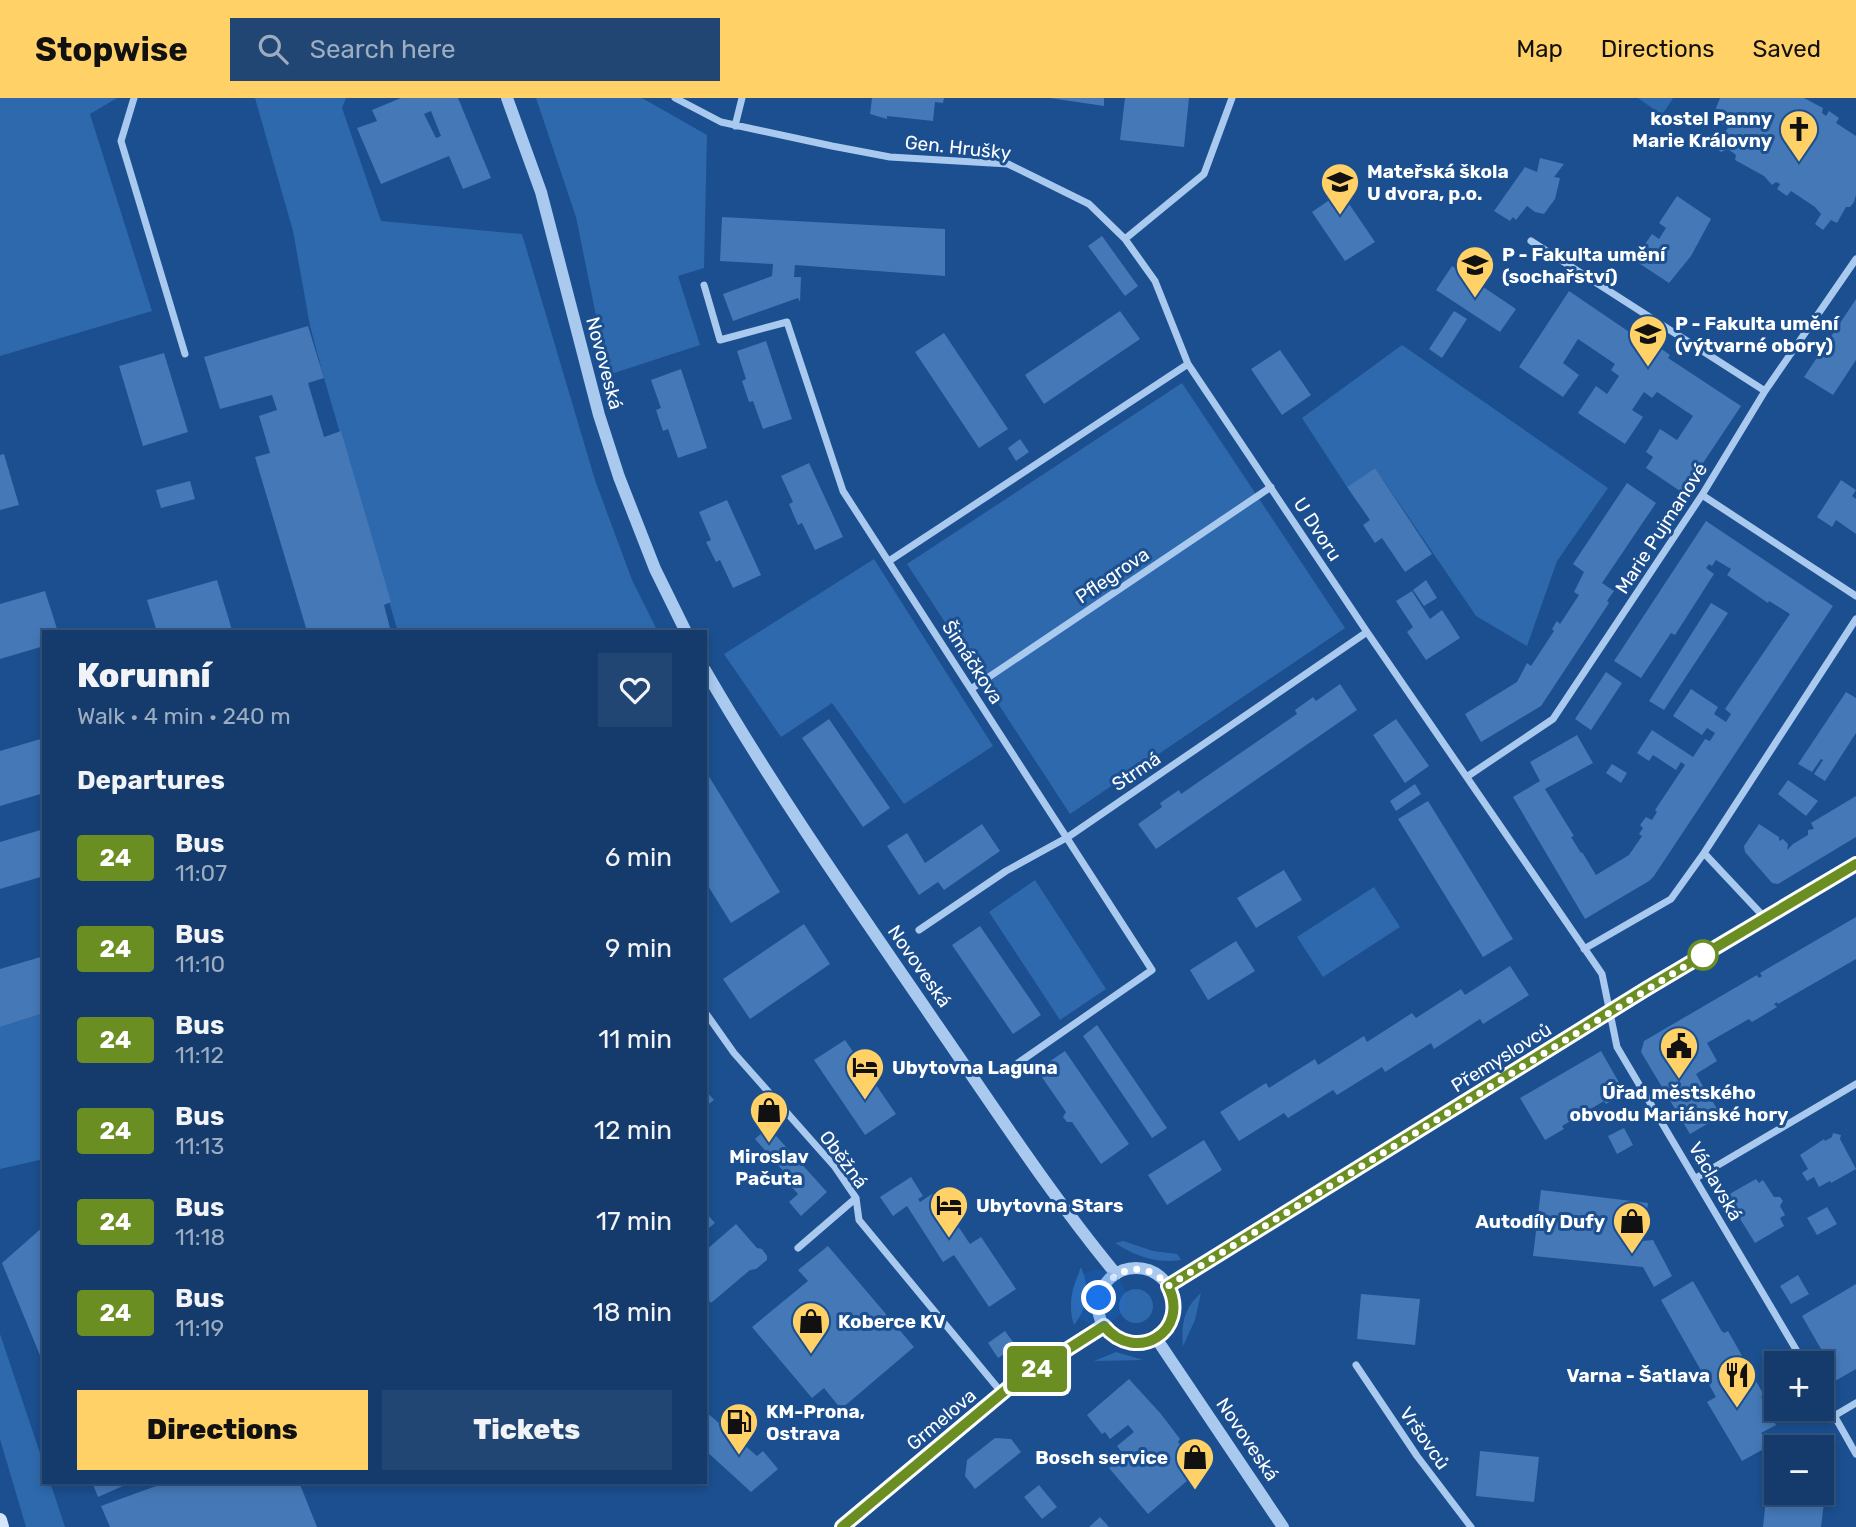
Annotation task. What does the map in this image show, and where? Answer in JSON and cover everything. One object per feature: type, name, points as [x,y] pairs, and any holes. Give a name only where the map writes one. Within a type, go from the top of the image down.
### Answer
[{"type":"main road","points":[[0,1520],[2,1527]]},
{"type":"street","points":[[134,98],[121,141],[185,354]]},
{"type":"street","name":"Novoveská","points":[[507,98],[541,192],[589,380],[615,465],[655,569],[685,630]]},
{"type":"street","name":"Gen. Hrušky","points":[[675,98],[735,126],[890,157],[1008,164],[1089,204],[1125,239],[1155,281],[1188,365]]},
{"type":"street","points":[[735,126],[742,98]]},
{"type":"street","points":[[1125,239],[1204,174],[1232,98]]},
{"type":"street","points":[[1531,241],[1765,391]]},
{"type":"street","name":"Marie Pujmanové","points":[[1468,776],[1553,719],[1702,495],[1765,391],[1853,270],[1856,258]]},
{"type":"street","name":"Šimáčkova","points":[[704,285],[720,340],[787,321],[843,491],[1152,970],[1018,1063]]},
{"type":"street","points":[[888,561],[1188,365]]},
{"type":"street","name":"U Dvoru","points":[[1188,365],[1602,974],[1611,1012]]},
{"type":"street","name":"Pflegrova","points":[[971,689],[1271,487]]},
{"type":"street","points":[[1702,495],[1856,596]]},
{"type":"street","points":[[1584,949],[1671,898],[1704,853],[1856,619]]},
{"type":"street","name":"Strmá","points":[[919,930],[1006,871],[1068,837],[1367,632]]},
{"type":"street","name":"Novoveská","points":[[707,673],[804,832],[1015,1137],[1116,1274]]},
{"type":"street","points":[[1704,853],[1765,919]]},
{"type":"street","name":"Přemyslovců","points":[[1168,1286],[1592,1023],[1856,864]]},
{"type":"street","name":"Václavská","points":[[1611,1012],[1617,1046],[1797,1351]]},
{"type":"street","name":"Oběžná","points":[[707,1015],[734,1053],[835,1167],[856,1198],[859,1220],[1002,1393]]},
{"type":"street","points":[[1696,1178],[1856,1084]]},
{"type":"street","points":[[797,1248],[856,1198]]},
{"type":"street","points":[[1130,1269],[1145,1269],[1158,1275],[1168,1286],[1174,1300],[1173,1315],[1167,1328],[1156,1338],[1143,1344],[1128,1343],[1114,1337],[1104,1326],[1099,1312],[1099,1298],[1105,1284],[1116,1274],[1130,1269]]},
{"type":"street","name":"Grmelova","points":[[842,1527],[1013,1384],[1104,1326]]},
{"type":"street","name":"Novoveská","points":[[1156,1338],[1283,1527]]},
{"type":"street","name":"Vršovců","points":[[1356,1365],[1417,1456],[1471,1527]]},
{"type":"street","points":[[1856,1403],[1834,1416],[1856,1454]]},
{"type":"shaded area","points":[[0,98],[117,98],[90,114],[152,311],[0,356]]},
{"type":"shaded area","points":[[255,98],[346,98],[342,108],[381,221],[522,234],[595,480],[632,580],[657,630],[397,630],[310,326],[293,231]]},
{"type":"shaded area","points":[[536,98],[642,98],[707,135],[704,268],[678,276],[700,345],[608,375],[576,217]]},
{"type":"shaded area","points":[[1638,98],[1673,98],[1662,115]]},
{"type":"shaded area","points":[[1402,345],[1608,488],[1557,561],[1527,646],[1476,616],[1375,468],[1347,487],[1302,418]]},
{"type":"shaded area","points":[[1182,383],[1345,628],[1070,814],[907,564]]},
{"type":"shaded area","points":[[874,559],[993,746],[904,804],[832,703],[781,737],[724,654]]},
{"type":"shaded area","points":[[1035,880],[1106,989],[1060,1020],[989,912]]},
{"type":"shaded area","points":[[1374,887],[1400,927],[1323,977],[1297,937]]},
{"type":"shaded area","points":[[42,1014],[42,1159],[0,1169],[0,1027]]},
{"type":"shaded area","points":[[1123,1241],[1153,1251],[1177,1254],[1181,1260],[1146,1258],[1115,1243]]},
{"type":"shaded area","points":[[1081,1267],[1086,1282],[1086,1297],[1074,1325],[1072,1296]]},
{"type":"shaded area","points":[[1136,1289],[1148,1294],[1153,1306],[1148,1318],[1136,1323],[1124,1318],[1119,1306],[1124,1294]]},
{"type":"shaded area","points":[[1201,1293],[1195,1320],[1183,1346],[1185,1316]]},
{"type":"shaded area","points":[[0,1334],[42,1459],[42,1484],[51,1484],[65,1527],[26,1527],[0,1439]]},
{"type":"shaded area","points":[[1116,1352],[1143,1360],[1094,1361]]},
{"type":"building","points":[[401,98],[458,98],[491,178],[463,189],[449,156],[381,184],[357,128],[377,121],[372,110]],"holes":[[[431,111],[441,136],[436,138],[424,114]]]},
{"type":"building","points":[[872,98],[944,98],[943,103],[935,102],[933,121],[887,116],[887,119],[870,114]]},
{"type":"building","points":[[1050,98],[1104,98],[1104,106]]},
{"type":"building","points":[[1125,98],[1189,98],[1184,147],[1120,140]]},
{"type":"building","name":"kostel Panny Marie Královny","points":[[1720,98],[1804,98],[1823,108],[1822,113],[1826,116],[1829,111],[1839,118],[1836,123],[1856,136],[1856,195],[1854,202],[1850,207],[1846,207],[1837,223],[1831,220],[1823,230],[1815,224],[1821,214],[1815,207],[1791,191],[1787,196],[1777,189],[1780,184],[1776,182],[1772,185],[1764,176],[1735,160],[1736,155],[1728,149],[1721,152],[1717,149],[1716,145],[1728,128],[1722,124],[1716,108]]},
{"type":"building","points":[[1540,158],[1564,164],[1554,177],[1560,178],[1555,199],[1544,214],[1527,206],[1516,220],[1513,217],[1510,221],[1494,211],[1525,167],[1537,172]]},
{"type":"building","points":[[1341,192],[1375,242],[1345,261],[1312,212]]},
{"type":"building","points":[[1677,196],[1711,219],[1691,256],[1669,283],[1634,260],[1652,234],[1659,239],[1666,228],[1659,223]]},
{"type":"building","points":[[722,217],[945,229],[945,276],[795,265],[794,277],[801,277],[800,302],[798,298],[733,321],[723,294],[772,276],[773,264],[720,261]]},
{"type":"building","points":[[1102,236],[1138,286],[1125,296],[1088,246]]},
{"type":"building","name":"P - Fakulta umění (sochařství)","points":[[1452,266],[1516,309],[1500,332],[1436,290]]},
{"type":"building","name":"P - Fakulta umění (výtvarné obory)","points":[[1569,291],[1641,340],[1643,338],[1663,350],[1670,355],[1668,358],[1741,406],[1683,493],[1646,468],[1653,457],[1646,452],[1660,429],[1677,440],[1693,416],[1657,392],[1652,398],[1644,392],[1632,410],[1643,417],[1625,444],[1578,413],[1596,386],[1607,394],[1619,376],[1611,370],[1615,364],[1578,339],[1563,363],[1579,375],[1563,397],[1519,367]]},
{"type":"building","points":[[1856,299],[1856,360],[1833,395],[1804,377]]},
{"type":"building","points":[[1120,311],[1140,339],[1044,404],[1025,375]]},
{"type":"building","points":[[1454,311],[1467,319],[1442,358],[1429,349]]},
{"type":"building","points":[[308,326],[324,378],[308,383],[324,437],[341,431],[391,602],[384,605],[390,630],[302,630],[306,628],[255,457],[270,453],[259,416],[277,410],[272,395],[220,409],[204,357]]},
{"type":"building","points":[[944,333],[1008,429],[979,448],[915,352]]},
{"type":"building","points":[[766,341],[792,419],[763,429],[742,381],[746,379],[737,351]]},
{"type":"building","points":[[1280,350],[1311,395],[1282,415],[1251,369]]},
{"type":"building","points":[[164,353],[188,432],[143,446],[119,366]]},
{"type":"building","points":[[681,369],[707,448],[678,458],[668,429],[663,431],[656,410],[661,408],[651,380]]},
{"type":"building","points":[[1020,439],[1029,452],[1016,461],[1008,448]]},
{"type":"building","points":[[4,454],[19,505],[0,510],[0,455]]},
{"type":"building","points":[[809,463],[843,537],[815,550],[802,523],[798,525],[789,504],[793,502],[781,476]]},
{"type":"building","points":[[1375,468],[1432,554],[1405,572],[1382,538],[1375,543],[1363,525],[1370,520],[1347,487]]},
{"type":"building","points":[[1841,480],[1856,490],[1852,496],[1856,499],[1856,534],[1836,520],[1832,527],[1817,517]]},
{"type":"building","points":[[190,481],[195,499],[161,508],[156,490]]},
{"type":"building","points":[[1627,483],[1656,503],[1602,583],[1614,591],[1607,601],[1609,603],[1541,706],[1481,742],[1465,714],[1517,682],[1527,663],[1531,666],[1554,631],[1552,629],[1557,621],[1560,624],[1579,595],[1574,592],[1584,572],[1573,564]]},
{"type":"building","points":[[727,500],[761,575],[733,588],[720,560],[716,562],[706,542],[711,540],[699,512]]},
{"type":"building","points":[[1706,521],[1833,606],[1654,876],[1585,919],[1513,797],[1540,781],[1530,762],[1577,735],[1593,763],[1545,789],[1574,836],[1571,837],[1596,875],[1629,855],[1642,836],[1639,834],[1643,828],[1640,825],[1646,817],[1652,820],[1657,812],[1655,810],[1685,765],[1681,762],[1676,770],[1653,755],[1649,761],[1637,753],[1652,730],[1693,757],[1705,739],[1710,741],[1715,733],[1707,728],[1702,735],[1673,716],[1691,689],[1718,707],[1714,714],[1726,722],[1731,714],[1725,709],[1790,614],[1769,601],[1768,603],[1727,575],[1731,569],[1716,560],[1712,566],[1709,564],[1706,568],[1714,574],[1675,635],[1671,633],[1641,678],[1614,661]]},
{"type":"building","points":[[217,580],[232,630],[156,630],[147,600]]},
{"type":"building","points":[[1426,580],[1437,598],[1424,606],[1413,590]]},
{"type":"building","points":[[45,591],[57,630],[42,630],[42,647],[0,659],[0,604]]},
{"type":"building","points":[[1412,591],[1430,619],[1442,610],[1460,638],[1426,660],[1407,632],[1413,627],[1396,601]]},
{"type":"building","points":[[1711,603],[1728,613],[1664,710],[1649,701]]},
{"type":"building","points":[[1606,672],[1622,683],[1591,730],[1575,719]]},
{"type":"building","points":[[1340,684],[1357,710],[1156,849],[1138,824],[1162,807],[1160,803],[1179,790],[1181,794],[1297,714],[1295,710],[1313,697],[1316,701]]},
{"type":"building","points":[[1846,692],[1856,698],[1856,733],[1825,781],[1814,774],[1823,760],[1821,759],[1812,772],[1798,764]]},
{"type":"building","points":[[829,719],[890,808],[863,827],[802,738]]},
{"type":"building","points":[[1396,719],[1429,766],[1405,783],[1373,735]]},
{"type":"building","points":[[42,739],[42,794],[0,806],[0,751]]},
{"type":"building","points":[[1612,764],[1627,773],[1621,783],[1606,773]]},
{"type":"building","points":[[707,773],[780,892],[731,923],[707,884]]},
{"type":"building","points":[[1788,780],[1818,801],[1806,816],[1778,794]]},
{"type":"building","points":[[1415,784],[1421,794],[1396,811],[1390,801]]},
{"type":"building","points":[[1856,796],[1856,837],[1778,884],[1772,883],[1745,852],[1744,846],[1759,824],[1779,837],[1779,841],[1783,839],[1788,844],[1787,850],[1808,835],[1808,830],[1814,829],[1811,823]]},
{"type":"building","points":[[1428,801],[1513,939],[1483,957],[1398,819]]},
{"type":"building","points":[[982,824],[1000,851],[944,890],[938,882],[919,895],[887,846],[907,833],[925,863]]},
{"type":"building","points":[[42,830],[42,877],[0,889],[0,842]]},
{"type":"building","points":[[1284,870],[1302,900],[1256,928],[1237,898]]},
{"type":"building","points":[[1856,917],[1856,959],[1778,1004],[1777,1002],[1774,1004],[1777,1007],[1752,1022],[1749,1019],[1707,1043],[1717,1061],[1696,1074],[1704,1088],[1710,1086],[1714,1093],[1710,1097],[1721,1116],[1690,1134],[1641,1052],[1644,1041],[1757,975],[1759,978],[1762,976],[1760,973]]},
{"type":"building","points":[[804,924],[830,964],[750,1019],[723,979]]},
{"type":"building","points":[[980,926],[1041,1015],[1013,1034],[952,945]]},
{"type":"building","points":[[1236,941],[1255,971],[1208,1000],[1190,970]]},
{"type":"building","points":[[42,957],[42,1014],[0,1027],[0,969]]},
{"type":"building","points":[[1510,966],[1529,995],[1483,1024],[1480,1019],[1434,1049],[1431,1043],[1385,1072],[1382,1067],[1337,1095],[1333,1090],[1288,1118],[1284,1113],[1239,1141],[1220,1112],[1266,1083],[1269,1088],[1315,1059],[1318,1065],[1364,1036],[1367,1042],[1412,1013],[1416,1018],[1461,989],[1465,995]]},
{"type":"building","points":[[1097,1025],[1167,1128],[1152,1138],[1083,1036]]},
{"type":"building","points":[[845,1040],[896,1114],[865,1135],[814,1060]]},
{"type":"building","points":[[1065,1051],[1129,1144],[1101,1164],[1072,1122],[1067,1122],[1063,1117],[1066,1112],[1037,1070]]},
{"type":"building","points":[[1601,1051],[1625,1093],[1606,1104],[1604,1101],[1562,1126],[1564,1129],[1545,1140],[1520,1098]]},
{"type":"building","points":[[707,1092],[714,1100],[707,1105]]},
{"type":"building","points":[[768,1127],[827,1192],[801,1216],[789,1202],[798,1194],[782,1176],[785,1173],[755,1139]]},
{"type":"building","points":[[1624,1128],[1633,1145],[1617,1154],[1608,1136]]},
{"type":"building","points":[[1833,1133],[1841,1135],[1840,1139],[1856,1169],[1819,1187],[1814,1177],[1807,1181],[1802,1173],[1808,1169],[1800,1155],[1824,1139],[1825,1141],[1832,1137]]},
{"type":"building","points":[[1204,1140],[1222,1170],[1167,1205],[1148,1175]]},
{"type":"building","points":[[911,1177],[923,1196],[918,1199],[920,1202],[935,1192],[970,1244],[981,1237],[1016,1289],[989,1307],[954,1255],[943,1262],[907,1206],[893,1216],[880,1197]]},
{"type":"building","points":[[1756,1179],[1759,1183],[1763,1180],[1774,1197],[1780,1197],[1783,1201],[1780,1206],[1785,1215],[1780,1218],[1784,1226],[1755,1243],[1726,1196]]},
{"type":"building","points":[[1541,1190],[1648,1203],[1643,1241],[1653,1240],[1672,1276],[1654,1287],[1643,1267],[1533,1256]]},
{"type":"building","points":[[1827,1207],[1837,1224],[1817,1235],[1807,1218]]},
{"type":"building","points":[[707,1214],[715,1223],[707,1229]]},
{"type":"building","points":[[736,1224],[757,1248],[762,1249],[767,1260],[756,1269],[750,1270],[711,1303],[707,1298],[707,1249]]},
{"type":"building","points":[[42,1228],[42,1360],[2,1263]]},
{"type":"building","points":[[828,1246],[914,1347],[841,1409],[824,1388],[812,1398],[752,1327],[808,1281],[798,1270]]},
{"type":"building","points":[[1798,1275],[1809,1294],[1791,1304],[1780,1286]]},
{"type":"building","points":[[1693,1281],[1721,1330],[1724,1333],[1728,1331],[1745,1361],[1741,1363],[1750,1378],[1753,1376],[1764,1395],[1761,1397],[1764,1403],[1764,1421],[1774,1421],[1776,1425],[1761,1433],[1764,1449],[1742,1461],[1707,1402],[1716,1397],[1661,1300]]},
{"type":"building","points":[[1856,1284],[1856,1369],[1835,1381],[1834,1351],[1822,1351],[1802,1316]]},
{"type":"building","points":[[1361,1294],[1420,1299],[1415,1345],[1357,1339]]},
{"type":"building","points":[[1005,1331],[1016,1346],[998,1358],[988,1343]]},
{"type":"building","points":[[1129,1379],[1161,1414],[1180,1439],[1178,1442],[1201,1469],[1148,1514],[1109,1468],[1124,1455],[1117,1446],[1134,1432],[1128,1425],[1110,1439],[1105,1432],[1102,1434],[1087,1415]]},
{"type":"building","points":[[707,1413],[757,1456],[763,1451],[778,1469],[751,1492],[707,1452]]},
{"type":"building","points":[[995,1438],[1011,1439],[1021,1452],[975,1489],[965,1476],[967,1460]]},
{"type":"building","points":[[1480,1451],[1539,1457],[1534,1502],[1476,1496]]},
{"type":"building","points":[[93,1484],[127,1484],[98,1497]]},
{"type":"building","points":[[155,1484],[300,1484],[317,1527],[110,1527],[101,1506],[156,1486]]},
{"type":"building","points":[[1039,1485],[1057,1507],[1042,1519],[1024,1497]]},
{"type":"building","points":[[1765,1505],[1824,1505],[1821,1527],[1763,1527]]},
{"type":"building","points":[[1100,1517],[1109,1527],[1089,1527]]},
{"type":"bus line","name":"24","points":[[842,1527],[1013,1384],[1104,1326],[1120,1341],[1135,1344],[1150,1342],[1162,1334],[1171,1322],[1174,1300],[1168,1286],[1646,989],[1856,864]]},
{"type":"place","name":"kostel Panny Marie Královny","points":[[1799,163]]},
{"type":"place","name":"Mateřská škola U dvora, p.o.","points":[[1340,216]]},
{"type":"place","name":"P - Fakulta umění (sochařství)","points":[[1475,299]]},
{"type":"place","name":"P - Fakulta umění (výtvarné obory)","points":[[1648,368]]},
{"type":"place","name":"Úřad městského obvodu Mariánské hory","points":[[1679,1080]]},
{"type":"place","name":"Ubytovna Laguna","points":[[865,1101]]},
{"type":"place","name":"Miroslav Pačuta","points":[[769,1144]]},
{"type":"place","name":"Ubytovna Stars","points":[[949,1239]]},
{"type":"place","name":"Autodíly Dufy","points":[[1632,1255]]},
{"type":"place","name":"Koberce KV","points":[[811,1355]]},
{"type":"place","name":"Varna - Šatlava","points":[[1737,1409]]},
{"type":"place","name":"KM-Prona, Ostrava","points":[[739,1456]]},
{"type":"place","name":"Bosch service","points":[[1195,1491]]},
{"type":"route","points":[[1099,1298],[1105,1284],[1116,1274],[1130,1269],[1152,1272],[1168,1286],[1703,955]]}]
